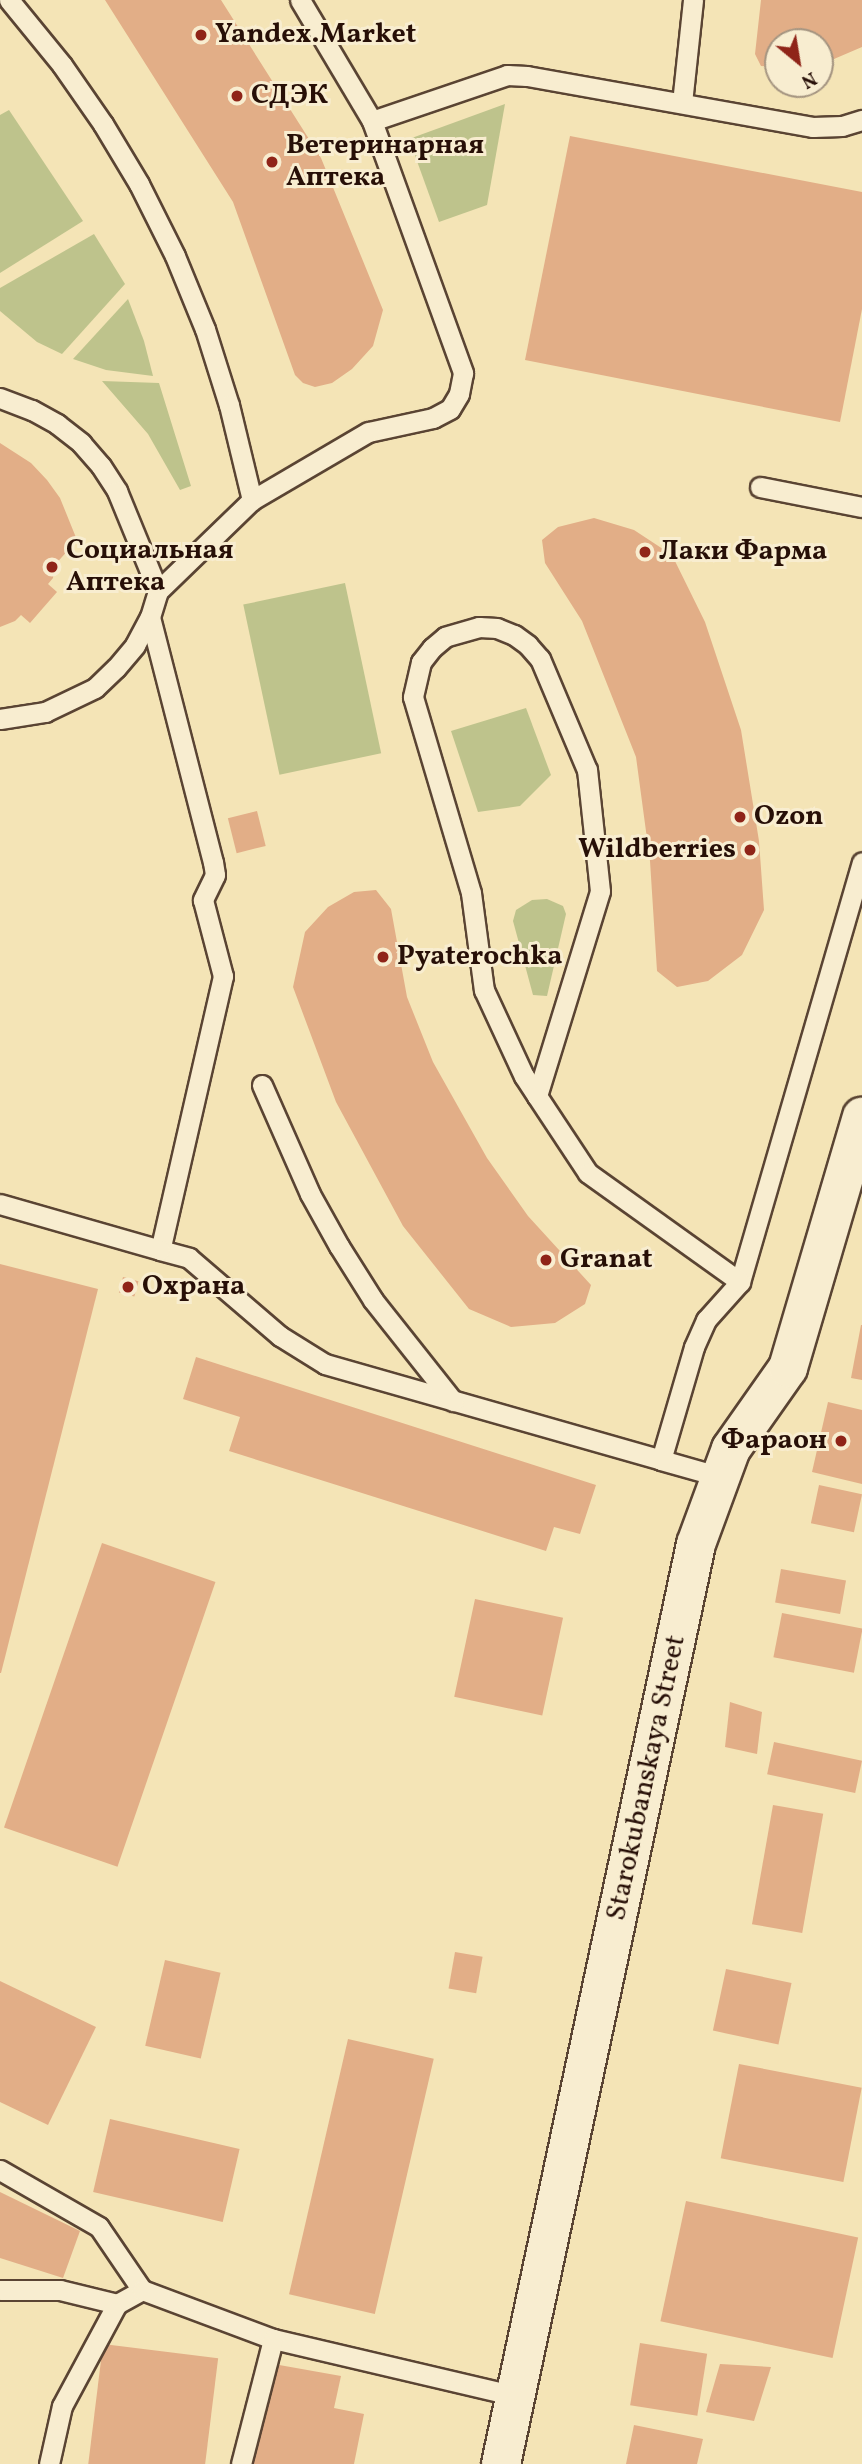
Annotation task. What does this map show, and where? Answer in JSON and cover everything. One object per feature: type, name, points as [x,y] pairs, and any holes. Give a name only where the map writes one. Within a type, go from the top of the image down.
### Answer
[{"type":"street","name":"Starokubanskaya Street","points":[[501,2464],[696,1544],[731,1449],[788,1368],[862,1117]]},
{"type":"lane","points":[[9,0],[62,65],[103,124],[139,184],[175,256],[205,329],[229,405],[252,500]]},
{"type":"lane","points":[[0,719],[46,712],[94,688],[117,668],[135,645],[150,617],[158,591],[252,500],[368,432],[433,418],[450,409],[459,394],[463,373],[372,121],[300,0]]},
{"type":"lane","points":[[682,103],[694,0]]},
{"type":"lane","points":[[372,121],[507,75],[813,127],[842,126],[862,120]]},
{"type":"lane","points":[[0,398],[32,410],[57,424],[81,443],[101,466],[117,491],[158,591]]},
{"type":"lane","points":[[760,488],[862,507]]},
{"type":"lane","points":[[150,617],[213,862],[215,875],[203,900],[223,976],[160,1250]]},
{"type":"lane","points":[[537,1096],[600,891],[587,770],[540,659],[528,645],[514,635],[497,628],[479,627],[445,637],[432,648],[421,663],[413,697],[471,893],[484,990],[524,1076],[537,1096],[588,1173],[740,1282]]},
{"type":"lane","points":[[661,1460],[694,1348],[706,1320],[740,1282],[862,862]]},
{"type":"lane","points":[[262,1086],[310,1194],[339,1247],[373,1300],[453,1401]]},
{"type":"lane","points":[[0,1204],[190,1258],[280,1336],[325,1364],[721,1477]]},
{"type":"lane","points":[[0,2169],[99,2227],[142,2290],[273,2339],[516,2396]]},
{"type":"lane","points":[[0,2290],[60,2290],[117,2304]]},
{"type":"lane","points":[[49,2464],[62,2406],[117,2304],[142,2290]]},
{"type":"lane","points":[[241,2464],[273,2339]]},
{"type":"green space","points":[[505,104],[487,205],[439,222],[409,139]]},
{"type":"green space","points":[[9,110],[83,221],[0,273],[0,115]]},
{"type":"green space","points":[[94,234],[125,284],[62,354],[37,342],[0,311],[0,288]]},
{"type":"green space","points":[[128,299],[144,341],[153,376],[106,370],[73,359]]},
{"type":"green space","points":[[102,381],[159,383],[191,486],[180,490],[148,434]]},
{"type":"green space","points":[[345,583],[381,753],[279,775],[243,605]]},
{"type":"green space","points":[[526,708],[551,775],[520,806],[478,812],[451,731]]},
{"type":"green space","points":[[547,899],[563,906],[566,914],[547,996],[533,995],[513,921],[516,910],[532,900]]},
{"type":"building","points":[[105,0],[221,0],[321,158],[383,310],[373,346],[352,369],[332,383],[315,387],[303,383],[295,375],[233,202]]},
{"type":"building","points":[[761,0],[862,0],[862,47],[834,59],[834,28],[764,28],[764,66],[761,66],[755,54]]},
{"type":"building","points":[[570,136],[862,192],[862,309],[840,422],[525,360]]},
{"type":"building","points":[[0,443],[31,463],[47,480],[60,498],[77,540],[54,566],[53,578],[48,584],[57,592],[30,623],[21,615],[15,621],[0,627]]},
{"type":"building","points":[[594,518],[634,530],[672,555],[705,622],[741,730],[759,841],[764,910],[742,955],[708,981],[677,987],[657,971],[650,861],[636,757],[582,621],[545,563],[542,540],[558,527]]},
{"type":"building","points":[[257,811],[266,846],[237,853],[228,818]]},
{"type":"building","points":[[376,890],[391,909],[407,997],[433,1062],[487,1158],[528,1216],[591,1285],[585,1304],[555,1323],[511,1327],[469,1309],[403,1226],[336,1102],[293,987],[305,932],[328,907],[354,892]]},
{"type":"building","points":[[0,1264],[98,1289],[1,1673],[0,1673]]},
{"type":"building","name":"Охрана","points":[[123,1277],[138,1281],[134,1297],[119,1292]]},
{"type":"building","points":[[862,1325],[862,1380],[851,1378]]},
{"type":"building","points":[[196,1357],[596,1485],[580,1534],[554,1527],[546,1551],[229,1451],[240,1417],[183,1399]]},
{"type":"building","name":"Фараон","points":[[828,1402],[862,1410],[862,1484],[812,1472]]},
{"type":"building","points":[[819,1485],[862,1494],[854,1532],[811,1523]]},
{"type":"building","points":[[102,1543],[215,1582],[117,1867],[4,1828]]},
{"type":"building","points":[[781,1569],[846,1580],[840,1614],[775,1602]]},
{"type":"building","points":[[475,1599],[563,1618],[542,1716],[454,1697]]},
{"type":"building","points":[[782,1613],[862,1629],[854,1673],[773,1657]]},
{"type":"building","points":[[730,1702],[762,1712],[757,1754],[725,1747]]},
{"type":"building","points":[[774,1742],[862,1761],[855,1793],[767,1774]]},
{"type":"building","points":[[773,1805],[823,1814],[802,1933],[752,1924]]},
{"type":"building","points":[[455,1952],[483,1957],[476,1993],[449,1988]]},
{"type":"building","points":[[165,1960],[221,1973],[201,2059],[145,2046]]},
{"type":"building","points":[[726,1969],[792,1983],[778,2045],[713,2031]]},
{"type":"building","points":[[0,1981],[96,2027],[48,2125],[0,2102]]},
{"type":"building","points":[[348,2039],[434,2059],[375,2314],[289,2294]]},
{"type":"building","points":[[739,2064],[862,2088],[843,2182],[721,2158]]},
{"type":"building","points":[[110,2119],[240,2149],[223,2222],[93,2192]]},
{"type":"building","points":[[0,2192],[80,2231],[63,2278],[0,2258]]},
{"type":"building","points":[[686,2201],[858,2238],[833,2358],[660,2321]]},
{"type":"building","points":[[640,2343],[707,2354],[697,2416],[630,2405]]},
{"type":"building","points":[[103,2344],[218,2358],[205,2464],[88,2464]]},
{"type":"building","points":[[268,2363],[341,2376],[334,2408],[364,2414],[354,2464],[249,2464]]},
{"type":"building","points":[[720,2364],[771,2367],[754,2421],[706,2412]]},
{"type":"building","points":[[634,2425],[703,2439],[697,2464],[626,2464]]},
{"type":"place","name":"Yandex.Market","points":[[201,35]]},
{"type":"place","name":"СДЭК","points":[[237,96]]},
{"type":"place","name":"Ветеринарная Аптека","points":[[272,162]]},
{"type":"place","name":"Лаки Фарма","points":[[645,552]]},
{"type":"place","name":"Социальная Аптека","points":[[52,567]]},
{"type":"place","name":"Ozon","points":[[740,817]]},
{"type":"place","name":"Wildberries","points":[[750,850]]},
{"type":"place","name":"Pyaterochka","points":[[383,957]]},
{"type":"place","name":"Granat","points":[[546,1260]]},
{"type":"place","name":"Охрана","points":[[128,1287]]},
{"type":"place","name":"Фараон","points":[[841,1441]]}]
